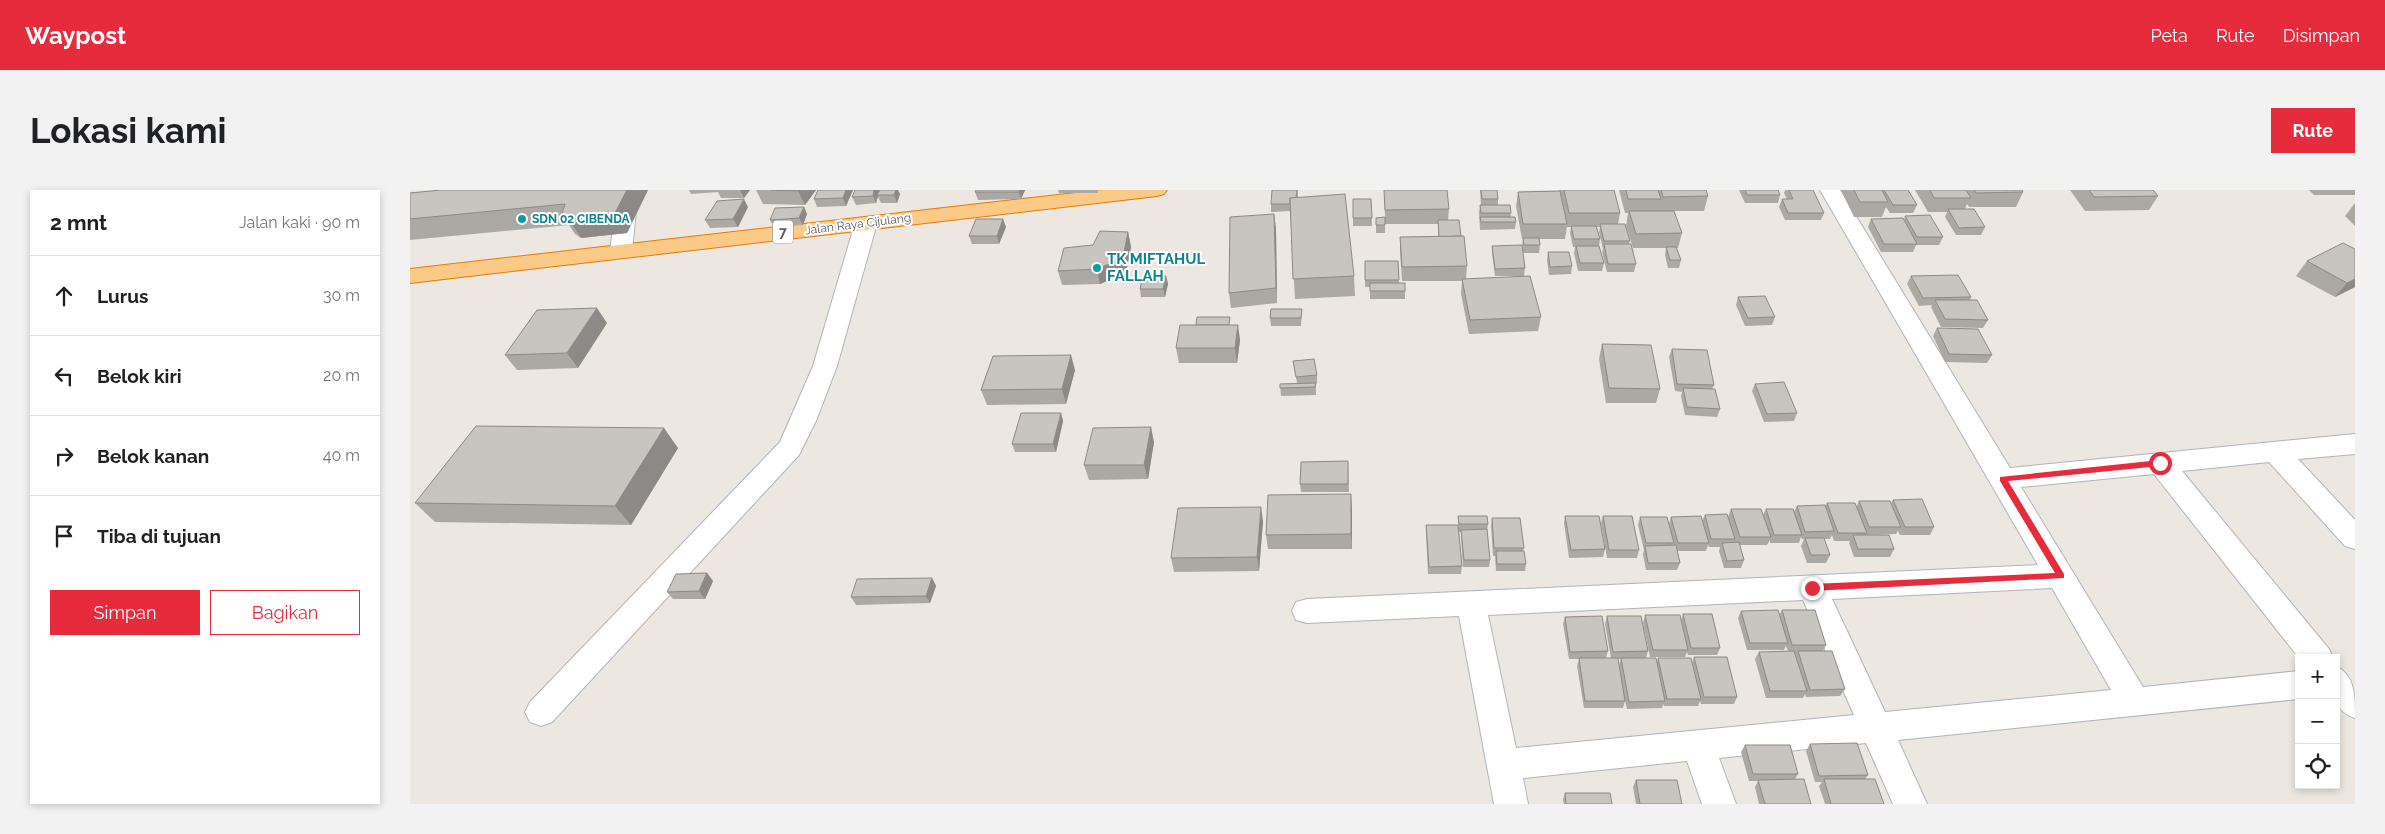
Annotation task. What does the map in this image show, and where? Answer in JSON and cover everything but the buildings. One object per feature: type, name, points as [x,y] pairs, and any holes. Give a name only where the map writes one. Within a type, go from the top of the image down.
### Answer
[{"type":"highway","name":"Jalan Raya Cijulang","points":[[410,276],[1157,190]]},
{"type":"street","points":[[621,251],[628,190]]},
{"type":"street","points":[[1830,190],[2135,702]]},
{"type":"street","points":[[541,712],[790,448],[807,417],[819,385],[866,223]]},
{"type":"street","points":[[2003,479],[2355,444]]},
{"type":"street","points":[[2276,452],[2355,538]]},
{"type":"street","points":[[2160,463],[2318,654]]},
{"type":"street","points":[[1306,610],[2061,576]]},
{"type":"street","points":[[1812,588],[1910,804]]},
{"type":"street","points":[[1471,603],[1511,804]]},
{"type":"street","points":[[1503,765],[2295,685]]},
{"type":"street","points":[[1698,746],[1719,804]]},
{"type":"place","name":"SDN 02 CIBENDA","points":[[522,219]]},
{"type":"place","name":"TK MIFTAHUL FALLAH","points":[[1097,268]]},
{"type":"route","points":[[1812,588],[2061,576],[2003,479],[2160,463]]}]
